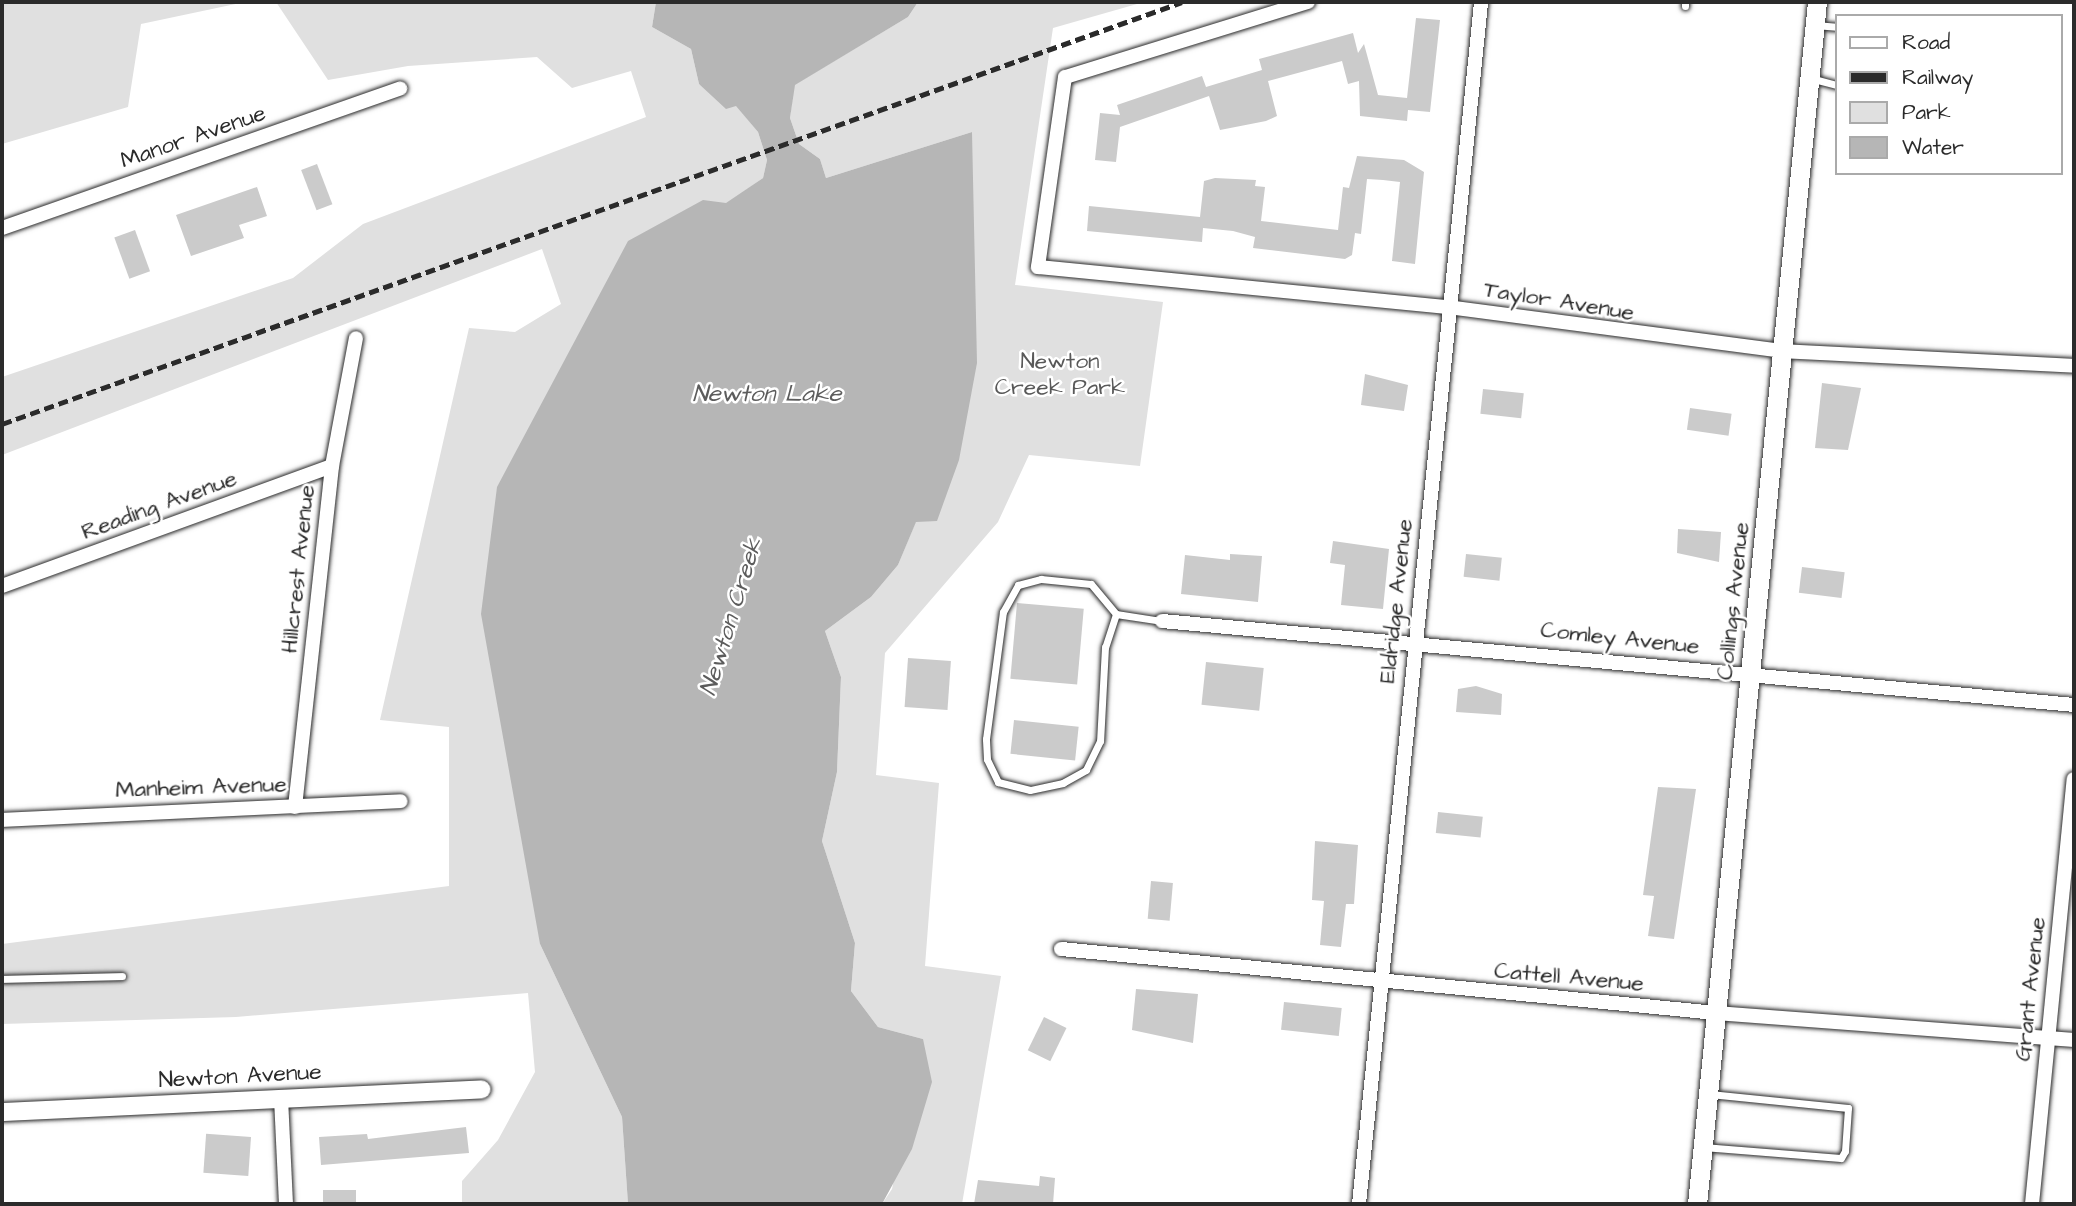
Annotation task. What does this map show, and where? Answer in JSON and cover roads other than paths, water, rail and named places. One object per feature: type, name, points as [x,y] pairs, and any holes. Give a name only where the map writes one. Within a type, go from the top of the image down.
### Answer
[{"type":"main road","name":"Collings Avenue","points":[[1697,1204],[1817,2]]},
{"type":"street","name":"Taylor Avenue","points":[[1308,2],[1065,77],[1038,267],[1448,307],[1782,352],[2074,366]]},
{"type":"street","name":"Eldridge Avenue","points":[[1359,1204],[1481,2]]},
{"type":"street","name":"Manor Avenue","points":[[2,228],[400,89]]},
{"type":"street","name":"Hillcrest Avenue","points":[[295,807],[332,466],[356,338]]},
{"type":"street","name":"Reading Avenue","points":[[2,586],[332,466]]},
{"type":"street","name":"Comley Avenue","points":[[1162,621],[1415,641],[2074,705]]},
{"type":"street","name":"Grant Avenue","points":[[2032,1204],[2074,779]]},
{"type":"street","name":"Manheim Avenue","points":[[2,820],[401,801]]},
{"type":"street","name":"Cattell Avenue","points":[[1061,949],[1381,983],[1716,1013],[2074,1040]]},
{"type":"street","name":"Newton Avenue","points":[[2,1112],[481,1089]]},
{"type":"street","points":[[281,1098],[286,1204]]},
{"type":"lane","points":[[1815,25],[1834,27]]},
{"type":"lane","points":[[1810,77],[1834,84]]},
{"type":"lane","points":[[1029,581],[1077,581],[1103,592],[1116,614],[1105,647],[1100,741],[1086,770],[1063,783],[1030,790],[998,782],[986,759],[986,739],[1007,596],[1029,581]]},
{"type":"lane","points":[[1116,614],[1162,621]]},
{"type":"lane","points":[[2,979],[122,976]]},
{"type":"lane","points":[[1702,1147],[1841,1158],[1845,1151],[1848,1108],[1708,1094]]},
{"type":"water","name":"Newton Lake","points":[[656,2],[918,2],[908,17],[795,85],[790,118],[799,144],[820,159],[826,178],[972,132],[977,363],[959,460],[937,521],[916,522],[898,565],[871,597],[825,631],[841,677],[837,772],[822,841],[855,943],[851,991],[878,1027],[923,1039],[932,1082],[912,1149],[882,1204],[628,1204],[622,1117],[540,944],[481,614],[497,487],[628,241],[703,200],[726,203],[763,178],[767,160],[758,132],[736,106],[726,109],[699,84],[691,49],[652,27]]},
{"type":"railway","points":[[2,424],[1182,2]]},
{"type":"park label","name":"Newton Creek Park","points":[[1060,374]]},
{"type":"water label","name":"Newton Creek","points":[[732,617]]}]
